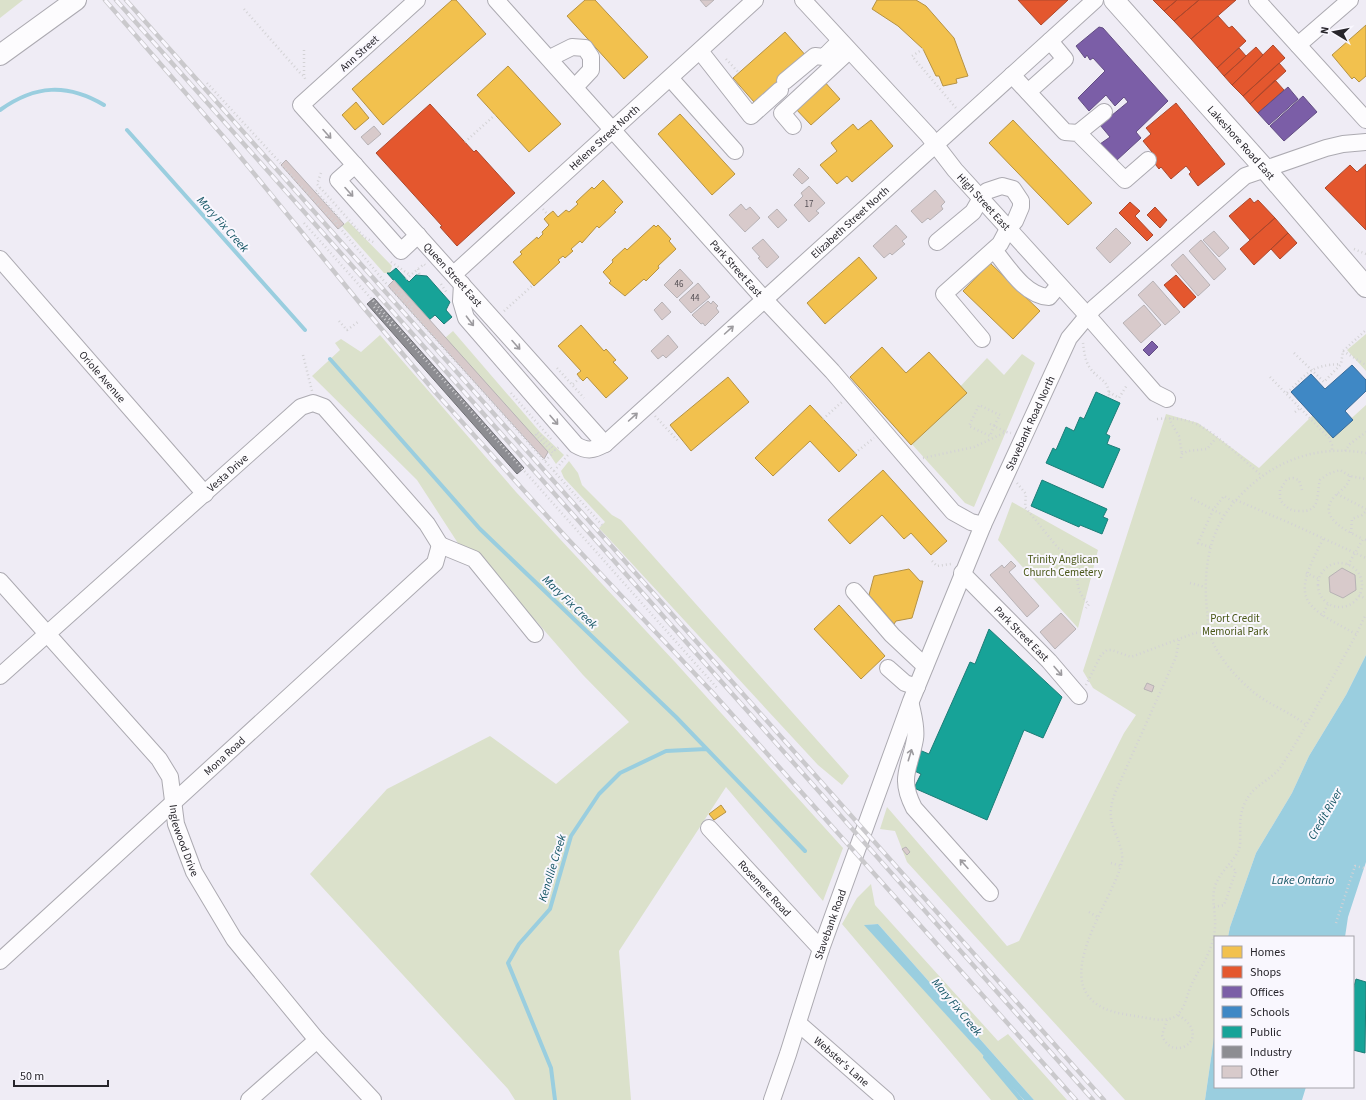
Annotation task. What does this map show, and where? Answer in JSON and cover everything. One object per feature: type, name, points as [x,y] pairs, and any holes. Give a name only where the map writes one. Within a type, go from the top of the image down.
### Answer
[{"type":"main road","points":[[0,55],[76,0]]},
{"type":"main road","name":"Lakeshore Road East","points":[[1114,0],[1266,170],[1366,287]]},
{"type":"street","name":"Ann Street","points":[[301,105],[417,0]]},
{"type":"street","name":"Park Street East","points":[[496,0],[550,58],[764,299],[832,371],[953,512],[971,522],[983,525]]},
{"type":"street","name":"Helene Street North","points":[[458,279],[613,130],[755,0]]},
{"type":"street","name":"High Street East","points":[[803,0],[1087,315],[1155,393],[1167,399]]},
{"type":"street","name":"Elizabeth Street North","points":[[605,444],[1095,0]]},
{"type":"street","points":[[1258,0],[1366,120]]},
{"type":"street","points":[[1298,45],[1350,0]]},
{"type":"street","points":[[1028,92],[1065,59],[1050,41]]},
{"type":"street","points":[[700,51],[751,116],[788,85],[815,56],[824,57],[845,46]]},
{"type":"street","points":[[793,126],[782,113],[845,46]]},
{"type":"street","points":[[550,58],[572,48],[585,48],[591,57],[590,70],[575,87]]},
{"type":"street","points":[[1012,75],[1071,132],[1125,180],[1148,160]]},
{"type":"street","points":[[670,78],[735,151]]},
{"type":"street","name":"Queen Street East","points":[[301,105],[605,444]]},
{"type":"street","points":[[1071,132],[1104,112]]},
{"type":"street","points":[[1071,132],[1096,166]]},
{"type":"street","name":"Stavebank Road North","points":[[894,750],[925,666],[958,569],[983,525],[1069,338],[1087,315],[1245,176],[1326,148],[1344,144],[1366,142]]},
{"type":"street","points":[[355,165],[338,180],[401,251],[418,235]]},
{"type":"street","points":[[937,242],[973,212],[981,198],[988,191],[1002,186],[1013,189],[1021,201],[1021,207],[1016,221],[1008,229],[1000,244],[944,294],[982,339]]},
{"type":"street","points":[[994,250],[1030,291],[1044,297],[1049,297],[1059,285]]},
{"type":"street","name":"Oriole Avenue","points":[[0,259],[205,494]]},
{"type":"street","points":[[458,279],[461,301],[466,318],[576,445],[583,450],[591,451],[605,444]]},
{"type":"street","points":[[313,403],[324,407],[427,524],[440,545],[474,559],[534,634]]},
{"type":"street","name":"Vesta Drive","points":[[0,676],[301,407],[313,403]]},
{"type":"street","name":"Mona Road","points":[[0,960],[435,564],[440,545]]},
{"type":"street","name":"Park Street East","points":[[958,569],[1048,661],[1078,695]]},
{"type":"street","name":"Inglewood Drive","points":[[0,581],[159,759],[170,777],[176,824],[194,872],[234,939],[317,1040],[373,1100]]},
{"type":"street","points":[[854,592],[892,635],[925,666]]},
{"type":"street","points":[[888,668],[905,683],[914,694],[915,738],[906,766],[905,786],[908,797],[914,808],[990,893]]},
{"type":"street","name":"Stavebank Road","points":[[772,1100],[798,1023],[820,950],[894,750]]},
{"type":"street","name":"Rosemere Road","points":[[709,828],[820,950]]},
{"type":"street","name":"Webster's Lane","points":[[798,1023],[886,1100]]},
{"type":"street","points":[[249,1100],[317,1040]]},
{"type":"path","points":[[244,9],[304,76]]},
{"type":"path","points":[[923,49],[912,56],[957,108]]},
{"type":"path","points":[[724,58],[739,72]]},
{"type":"path","points":[[207,82],[335,222],[410,311],[602,525]]},
{"type":"path","points":[[465,142],[495,115]]},
{"type":"path","points":[[321,173],[317,184],[320,188],[364,237],[374,243],[379,249]]},
{"type":"path","points":[[320,188],[316,191],[339,218],[335,222]]},
{"type":"path","points":[[304,223],[718,689]]},
{"type":"path","points":[[390,260],[395,266],[410,276]]},
{"type":"path","points":[[418,269],[420,276]]},
{"type":"path","points":[[494,320],[533,284]]},
{"type":"path","points":[[396,288],[413,308],[410,311]]},
{"type":"path","points":[[374,307],[390,326],[392,323]]},
{"type":"path","points":[[339,321],[348,330],[358,322]]},
{"type":"path","points":[[1294,353],[1324,382],[1341,364],[1343,351],[1366,330]]},
{"type":"path","points":[[1083,344],[1088,366],[1096,375],[1106,381],[1109,387],[1109,398]]},
{"type":"path","points":[[1343,351],[1366,365]]},
{"type":"path","points":[[303,355],[310,380],[313,403]]},
{"type":"path","points":[[1286,393],[1311,369],[1324,364],[1341,364]]},
{"type":"path","points":[[1270,377],[1329,438],[1332,445],[1332,451]]},
{"type":"path","points":[[573,384],[580,378]]},
{"type":"path","points":[[1109,392],[1119,398],[1127,385]]},
{"type":"path","points":[[823,419],[842,402]]},
{"type":"path","points":[[979,405],[1000,415],[994,426],[990,436],[969,426],[979,405]]},
{"type":"path","points":[[1295,412],[1300,408]]},
{"type":"path","points":[[654,415],[679,442]]},
{"type":"path","points":[[1157,419],[1170,418],[1190,421],[1216,438],[1261,475]]},
{"type":"path","points":[[1170,418],[1170,422],[1178,436],[1182,454],[1181,458]]},
{"type":"path","points":[[990,424],[1011,433]]},
{"type":"path","points":[[545,461],[553,453],[536,435],[537,432],[555,450],[559,447]]},
{"type":"path","points":[[919,459],[974,447],[1006,432]]},
{"type":"path","points":[[1345,451],[1350,444],[1366,432]]},
{"type":"path","points":[[855,453],[874,438]]},
{"type":"path","points":[[1182,454],[1188,451],[1207,449],[1216,438]]},
{"type":"path","points":[[1305,724],[1292,714],[1282,710],[1253,692],[1238,677],[1222,656],[1209,632],[1205,587],[1210,547],[1224,515],[1235,501],[1261,475],[1277,466],[1299,457],[1332,451],[1366,453]]},
{"type":"path","points":[[554,471],[564,459]]},
{"type":"path","points":[[1302,490],[1299,480],[1293,478],[1287,479],[1280,490],[1280,500],[1286,507],[1295,511],[1310,510],[1315,506],[1318,498],[1320,480],[1336,470],[1343,470],[1350,476],[1366,479]]},
{"type":"path","points":[[1348,565],[1364,539],[1340,527],[1332,519],[1329,508],[1332,499],[1347,487],[1350,476]]},
{"type":"path","points":[[1017,483],[1026,494],[1025,508],[1058,548],[1083,561],[1079,566],[1078,588],[1084,599],[1089,604],[1086,608]]},
{"type":"path","points":[[1337,494],[1366,510],[1352,520],[1351,533]]},
{"type":"path","points":[[1210,547],[1198,543],[1213,510],[1224,496],[1366,558]]},
{"type":"path","points":[[1191,498],[1224,515]]},
{"type":"path","points":[[1323,539],[1306,573],[1304,590],[1308,602],[1313,609],[1322,616],[1356,634]]},
{"type":"path","points":[[932,561],[937,566],[958,569]]},
{"type":"path","points":[[1334,564],[1348,565],[1358,575],[1361,581],[1359,595],[1355,601],[1342,607],[1328,604],[1319,593],[1319,579],[1327,567],[1334,564]]},
{"type":"path","points":[[1306,573],[1319,579]]},
{"type":"path","points":[[1190,583],[1205,587]]},
{"type":"path","points":[[1359,595],[1366,598]]},
{"type":"path","points":[[1322,616],[1328,604]]},
{"type":"path","points":[[1215,936],[1216,924],[1214,889],[1220,874],[1237,855],[1240,844],[1240,815],[1244,803],[1256,786],[1280,768],[1366,614]]},
{"type":"path","points":[[1078,695],[1085,688],[1102,655],[1107,650],[1112,650],[1131,657],[1195,633],[1209,632]]},
{"type":"path","points":[[1179,640],[1176,657],[1115,793],[1111,806],[1111,817],[1123,856],[1121,866],[1085,947],[1082,959],[1083,983],[1087,994],[1099,1005],[1113,1011],[1167,1020],[1178,1015],[1196,975],[1209,956],[1214,942]]},
{"type":"path","points":[[1111,863],[1121,866]]},
{"type":"path","points":[[1214,907],[1224,905],[1236,871],[1229,864]]},
{"type":"path","points":[[1336,923],[1355,866],[1364,868]]},
{"type":"path","points":[[1089,912],[1099,918]]},
{"type":"path","points":[[1167,1020],[1163,1030],[1164,1040],[1171,1047],[1181,1048],[1190,1043],[1194,1034],[1190,1024],[1178,1015]]},
{"type":"green space","points":[[0,0],[23,0],[0,18]]},
{"type":"green space","points":[[348,221],[392,266],[390,273],[384,273],[342,226]]},
{"type":"green space","points":[[453,331],[540,432],[564,455],[556,464],[548,452],[445,338]]},
{"type":"green space","points":[[1366,334],[1366,371],[1347,350]]},
{"type":"green space","points":[[380,335],[516,492],[675,662],[843,848],[823,901],[726,787],[619,951],[631,1100],[515,1100],[508,1089],[310,874],[387,789],[490,736],[556,784],[629,722],[583,675],[537,622],[465,554],[417,480],[312,376],[340,350],[335,343],[341,339],[361,352]]},
{"type":"green space","points":[[1022,354],[1035,363],[974,507],[965,503],[909,441],[987,358],[1004,375]]},
{"type":"green space","name":"Port Credit Memorial Park","points":[[1366,405],[1366,655],[1346,695],[1309,756],[1292,793],[1256,853],[1228,936],[1214,936],[1214,1037],[1205,1100],[1125,1100],[907,862],[895,831],[880,829],[887,807],[1007,946],[1019,941],[1124,733],[1136,715],[1093,688],[1083,671],[1166,414],[1198,423],[1259,468],[1313,415],[1333,435]]},
{"type":"green space","points":[[569,461],[578,473],[582,485],[612,515],[621,520],[849,776],[842,785],[818,765],[599,528],[605,522],[564,478],[561,471]]},
{"type":"green space","name":"Trinity Anglican Church Cemetery","points":[[1012,502],[1098,550],[1078,628],[998,540]]},
{"type":"green space","points":[[871,884],[875,905],[998,1041],[1008,1034],[1067,1100],[1034,1100],[878,924],[865,925],[1024,1100],[991,1100],[842,924],[857,898]]},
{"type":"water","name":"Lake Ontario","points":[[1366,655],[1366,862],[1348,917],[1345,936],[1228,936],[1256,853],[1292,793],[1309,756],[1346,695]]},
{"type":"water","points":[[878,924],[1034,1100],[1024,1100],[864,925]]},
{"type":"water","points":[[1214,1037],[1214,1088],[1306,1088],[1302,1100],[1205,1100]]},
{"type":"building: Homes","points":[[452,0],[456,0],[486,34],[383,125],[352,89]]},
{"type":"building: Homes","points":[[585,0],[595,0],[648,57],[624,79],[567,16]]},
{"type":"building: Homes","points":[[877,0],[916,0],[926,6],[954,38],[968,76],[956,79],[957,83],[943,86],[939,76],[936,76],[923,49],[898,26],[872,9]]},
{"type":"building: Homes","points":[[1366,25],[1366,76],[1359,82],[1354,77],[1352,79],[1332,55]]},
{"type":"building: Homes","points":[[785,32],[807,57],[754,102],[733,78]]},
{"type":"building: Homes","points":[[508,66],[561,124],[529,152],[477,95]]},
{"type":"building: Homes","points":[[823,80],[840,99],[811,125],[794,107]]},
{"type":"building: Homes","points":[[356,102],[369,118],[355,130],[342,115]]},
{"type":"building: Homes","points":[[680,114],[735,174],[712,195],[658,134]]},
{"type":"building: Homes","points":[[871,120],[893,146],[852,182],[847,176],[837,184],[820,165],[837,151],[831,143],[853,124],[858,130]]},
{"type":"building: Homes","points":[[1013,120],[1092,203],[1068,225],[989,143]]},
{"type":"building: Homes","points":[[603,180],[623,202],[614,211],[616,212],[599,228],[597,226],[582,243],[580,241],[571,249],[573,251],[565,258],[563,256],[558,260],[560,262],[534,286],[513,262],[522,254],[520,252],[537,237],[538,239],[543,234],[542,232],[549,225],[544,219],[548,215],[553,211],[558,217],[566,210],[569,212],[578,204],[576,202],[592,187],[594,189]]},
{"type":"building: Homes","points":[[654,225],[656,227],[658,225],[671,239],[669,241],[676,249],[658,266],[659,268],[646,281],[644,279],[625,296],[609,283],[611,281],[603,272],[613,262],[612,260],[625,248],[627,250]]},
{"type":"building: Homes","points":[[859,257],[877,278],[825,324],[807,303]]},
{"type":"building: Homes","points":[[990,263],[1040,311],[1013,339],[963,291]]},
{"type":"building: Homes","points":[[581,325],[604,351],[606,349],[616,360],[613,362],[628,378],[606,398],[587,377],[583,381],[580,378],[577,374],[581,371],[558,346]]},
{"type":"building: Homes","points":[[882,347],[906,373],[929,352],[967,393],[911,445],[850,377]]},
{"type":"building: Homes","points":[[728,377],[749,402],[691,451],[670,425]]},
{"type":"building: Homes","points":[[810,405],[857,455],[839,472],[810,441],[773,476],[755,458]]},
{"type":"building: Homes","points":[[883,470],[947,541],[931,555],[911,533],[904,539],[882,515],[850,544],[828,520]]},
{"type":"building: Homes","points":[[909,569],[920,581],[923,581],[912,618],[896,621],[894,624],[869,595],[874,576]]},
{"type":"building: Homes","points":[[839,605],[885,656],[861,679],[814,629]]},
{"type":"building: Homes","points":[[721,805],[726,812],[714,820],[709,814]]},
{"type":"building: Shops","points":[[1018,0],[1068,0],[1041,25]]},
{"type":"building: Shops","points":[[1153,0],[1177,0],[1164,11]]},
{"type":"building: Shops","points":[[1177,0],[1199,0],[1174,21],[1164,11]]},
{"type":"building: Shops","points":[[1199,0],[1236,0],[1191,39],[1174,21]]},
{"type":"building: Shops","points":[[1218,16],[1229,28],[1232,26],[1246,41],[1217,68],[1191,39]]},
{"type":"building: Shops","points":[[1273,45],[1285,58],[1243,96],[1232,85]]},
{"type":"building: Shops","points":[[1256,47],[1263,55],[1232,85],[1224,76]]},
{"type":"building: Shops","points":[[1239,48],[1246,56],[1224,76],[1217,68]]},
{"type":"building: Shops","points":[[1279,63],[1286,71],[1250,104],[1243,96]]},
{"type":"building: Shops","points":[[1275,80],[1284,90],[1258,113],[1250,104]]},
{"type":"building: Shops","points":[[1176,103],[1225,164],[1198,186],[1189,174],[1191,172],[1186,166],[1171,179],[1161,167],[1159,169],[1148,155],[1152,152],[1143,141],[1151,134],[1146,128]]},
{"type":"building: Shops","points":[[430,104],[474,152],[476,150],[515,193],[457,246],[440,227],[442,226],[376,153]]},
{"type":"building: Shops","points":[[1366,164],[1366,230],[1325,188],[1350,165],[1357,172]]},
{"type":"building: Shops","points":[[1250,198],[1254,203],[1258,200],[1275,218],[1250,240],[1229,216]]},
{"type":"building: Shops","points":[[1130,202],[1140,211],[1135,216],[1153,235],[1147,241],[1119,213]]},
{"type":"building: Shops","points":[[1155,207],[1167,220],[1160,228],[1147,215]]},
{"type":"building: Shops","points":[[1275,218],[1288,233],[1254,265],[1240,249]]},
{"type":"building: Shops","points":[[1288,233],[1297,243],[1280,259],[1271,249]]},
{"type":"building: Shops","points":[[1176,275],[1196,297],[1184,308],[1164,285]]},
{"type":"building: Offices","points":[[1099,27],[1103,28],[1168,101],[1136,132],[1141,138],[1116,161],[1100,144],[1110,137],[1100,125],[1128,102],[1124,97],[1115,106],[1106,95],[1089,111],[1078,98],[1105,71],[1093,58],[1090,60],[1087,55],[1085,58],[1076,46]]},
{"type":"building: Offices","points":[[1288,87],[1298,99],[1269,125],[1258,113]]},
{"type":"building: Offices","points":[[1303,96],[1317,112],[1284,141],[1270,126]]},
{"type":"building: Offices","points":[[1152,341],[1158,347],[1149,356],[1143,350]]},
{"type":"building: Schools","points":[[1352,365],[1366,380],[1366,391],[1345,411],[1353,420],[1333,438],[1291,392],[1311,374],[1325,389]]},
{"type":"building: Public","points":[[396,268],[409,282],[416,275],[427,276],[450,302],[446,310],[452,317],[444,324],[435,315],[429,320],[387,273],[390,273]]},
{"type":"building: Public","points":[[1096,392],[1120,403],[1106,434],[1110,436],[1107,444],[1120,449],[1103,488],[1046,463],[1053,448],[1056,450],[1066,427],[1074,431],[1080,417],[1084,419]]},
{"type":"building: Public","points":[[1042,480],[1107,509],[1103,517],[1108,519],[1102,534],[1080,525],[1079,527],[1031,506]]},
{"type":"building: Public","points":[[989,629],[1062,697],[1043,738],[1024,730],[987,820],[914,788],[921,774],[908,768],[917,749],[929,754],[970,662],[975,664]]},
{"type":"building: Public","points":[[1356,979],[1366,982],[1365,1053],[1354,1050],[1354,986]]},
{"type":"building: Industry","points":[[374,298],[524,468],[517,474],[367,304]]},
{"type":"building: Other","points":[[700,0],[714,0],[706,7]]},
{"type":"building: Other","points":[[374,126],[381,134],[368,145],[361,137]]},
{"type":"building: Other","points":[[286,160],[344,224],[338,229],[281,165]]},
{"type":"building: Other","points":[[799,168],[809,178],[802,184],[793,175]]},
{"type":"building: Other","points":[[809,186],[825,203],[816,211],[819,213],[809,222],[794,205],[803,196],[801,193]]},
{"type":"building: Other","points":[[935,190],[945,202],[941,206],[943,209],[930,220],[928,218],[922,223],[911,211]]},
{"type":"building: Other","points":[[741,204],[746,210],[750,207],[760,218],[745,232],[729,215]]},
{"type":"building: Other","points":[[777,209],[787,220],[778,228],[768,217]]},
{"type":"building: Other","points":[[896,225],[907,237],[902,241],[905,244],[892,255],[890,253],[884,258],[873,246]]},
{"type":"building: Other","points":[[1116,228],[1131,243],[1110,263],[1096,248]]},
{"type":"building: Other","points":[[1214,231],[1229,248],[1219,257],[1203,240]]},
{"type":"building: Other","points":[[763,239],[779,257],[767,268],[752,248]]},
{"type":"building: Other","points":[[1201,240],[1226,269],[1214,280],[1189,251]]},
{"type":"building: Other","points":[[1183,254],[1210,285],[1198,296],[1171,265]]},
{"type":"building: Other","points":[[680,269],[693,283],[677,298],[664,285]]},
{"type":"building: Other","points":[[394,280],[548,452],[544,459],[388,286]]},
{"type":"building: Other","points":[[1153,281],[1180,312],[1165,325],[1138,295]]},
{"type":"building: Other","points":[[698,283],[710,297],[691,313],[679,300]]},
{"type":"building: Other","points":[[708,301],[711,304],[713,301],[718,306],[716,308],[719,312],[705,326],[692,315]]},
{"type":"building: Other","points":[[662,302],[671,312],[662,320],[654,310]]},
{"type":"building: Other","points":[[1144,305],[1161,325],[1141,343],[1123,323]]},
{"type":"building: Other","points":[[668,335],[678,347],[666,358],[663,355],[658,359],[651,351]]},
{"type":"building: Other","points":[[1011,561],[1016,566],[1009,572],[1039,606],[1027,617],[990,575],[1002,565],[1004,568]]},
{"type":"building: Other","points":[[1342,568],[1355,575],[1356,590],[1343,598],[1330,592],[1329,577]]},
{"type":"building: Other","points":[[1061,613],[1076,629],[1055,649],[1040,632]]},
{"type":"building: Other","points":[[1147,683],[1154,686],[1152,692],[1144,689]]},
{"type":"building: Other","points":[[906,847],[910,852],[907,855],[902,849]]},
{"type":"waterway","name":"Mary Fix Creek","points":[[0,110],[26,96],[51,90],[64,90],[77,93],[104,105]]},
{"type":"waterway","name":"Mary Fix Creek","points":[[127,130],[305,330]]},
{"type":"waterway","name":"Mary Fix Creek","points":[[330,359],[480,529],[676,717],[805,851]]},
{"type":"waterway","name":"Kenollie Creek","points":[[555,1100],[551,1068],[508,963],[519,944],[550,909],[571,836],[599,794],[620,773],[666,751],[706,749]]},
{"type":"waterway","name":"Mary Fix Creek","points":[[985,1057],[1021,1100]]},
{"type":"railway","points":[[105,0],[229,143],[363,307],[435,392],[566,537],[713,693],[1076,1100]]},
{"type":"railway","points":[[116,0],[1093,1100]]},
{"type":"railway","points":[[126,0],[1104,1100]]},
{"type":"water label","name":"Credit River","points":[[1325,814]]}]
